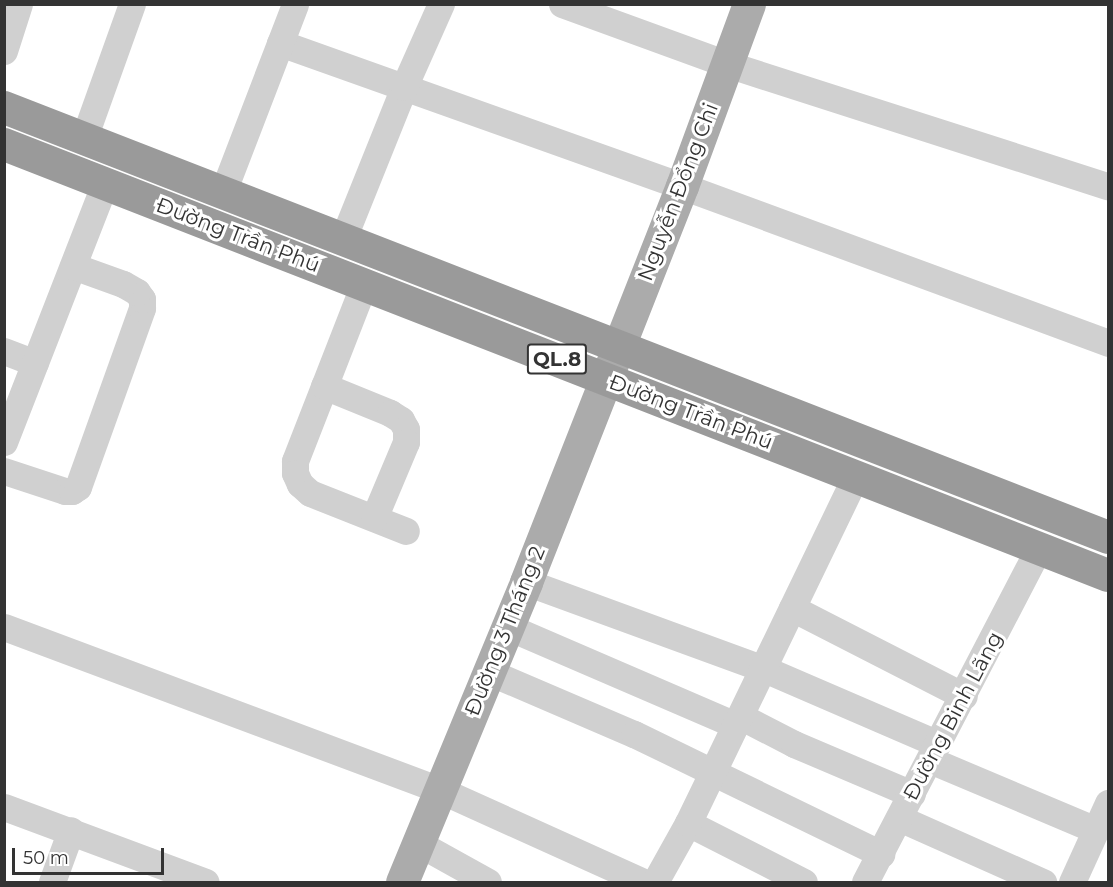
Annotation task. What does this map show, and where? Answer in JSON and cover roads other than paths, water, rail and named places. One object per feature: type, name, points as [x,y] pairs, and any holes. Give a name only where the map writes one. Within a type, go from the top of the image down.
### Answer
[{"type":"highway","name":"Đường Trần Phú","points":[[4,107],[1108,537]]},
{"type":"highway","name":"Đường Trần Phú","points":[[4,144],[1108,575]]},
{"type":"main road","name":"Nguyễn Đổng Chi","points":[[604,378],[682,186],[749,4]]},
{"type":"main road","points":[[105,183],[120,152]]},
{"type":"main road","name":"Đường 3 Tháng 2","points":[[402,882],[508,627],[604,378]]},
{"type":"street","points":[[4,51],[18,4]]},
{"type":"street","points":[[84,138],[132,4]]},
{"type":"street","points":[[223,192],[295,4]]},
{"type":"street","points":[[343,239],[404,87],[441,4]]},
{"type":"street","points":[[562,4],[727,64],[1108,186]]},
{"type":"street","points":[[280,43],[682,186],[1108,343]]},
{"type":"street","points":[[5,437],[105,183]]},
{"type":"street","points":[[4,471],[65,491],[72,491],[78,487],[142,308],[142,299],[137,292],[123,284],[73,266]]},
{"type":"street","points":[[364,284],[295,461],[295,473],[300,484],[310,493],[406,531]]},
{"type":"street","points":[[4,351],[35,363]]},
{"type":"street","points":[[324,386],[390,413],[401,420],[406,429],[406,442],[374,518]]},
{"type":"street","points":[[654,882],[688,823],[856,476]]},
{"type":"street","name":"Đường Binh Lãng","points":[[874,874],[899,818],[1039,548]]},
{"type":"street","points":[[526,582],[764,669],[1096,830]]},
{"type":"street","points":[[792,608],[963,696]]},
{"type":"street","points":[[4,627],[440,790],[644,882]]},
{"type":"street","points":[[508,627],[912,794]]},
{"type":"street","points":[[489,672],[713,771],[874,874]]},
{"type":"street","points":[[1072,882],[1108,803]]},
{"type":"street","points":[[4,807],[207,882]]},
{"type":"street","points":[[899,818],[1043,882]]},
{"type":"street","points":[[688,823],[804,882]]},
{"type":"street","points":[[52,882],[71,830]]},
{"type":"street","points":[[418,843],[488,882]]}]
